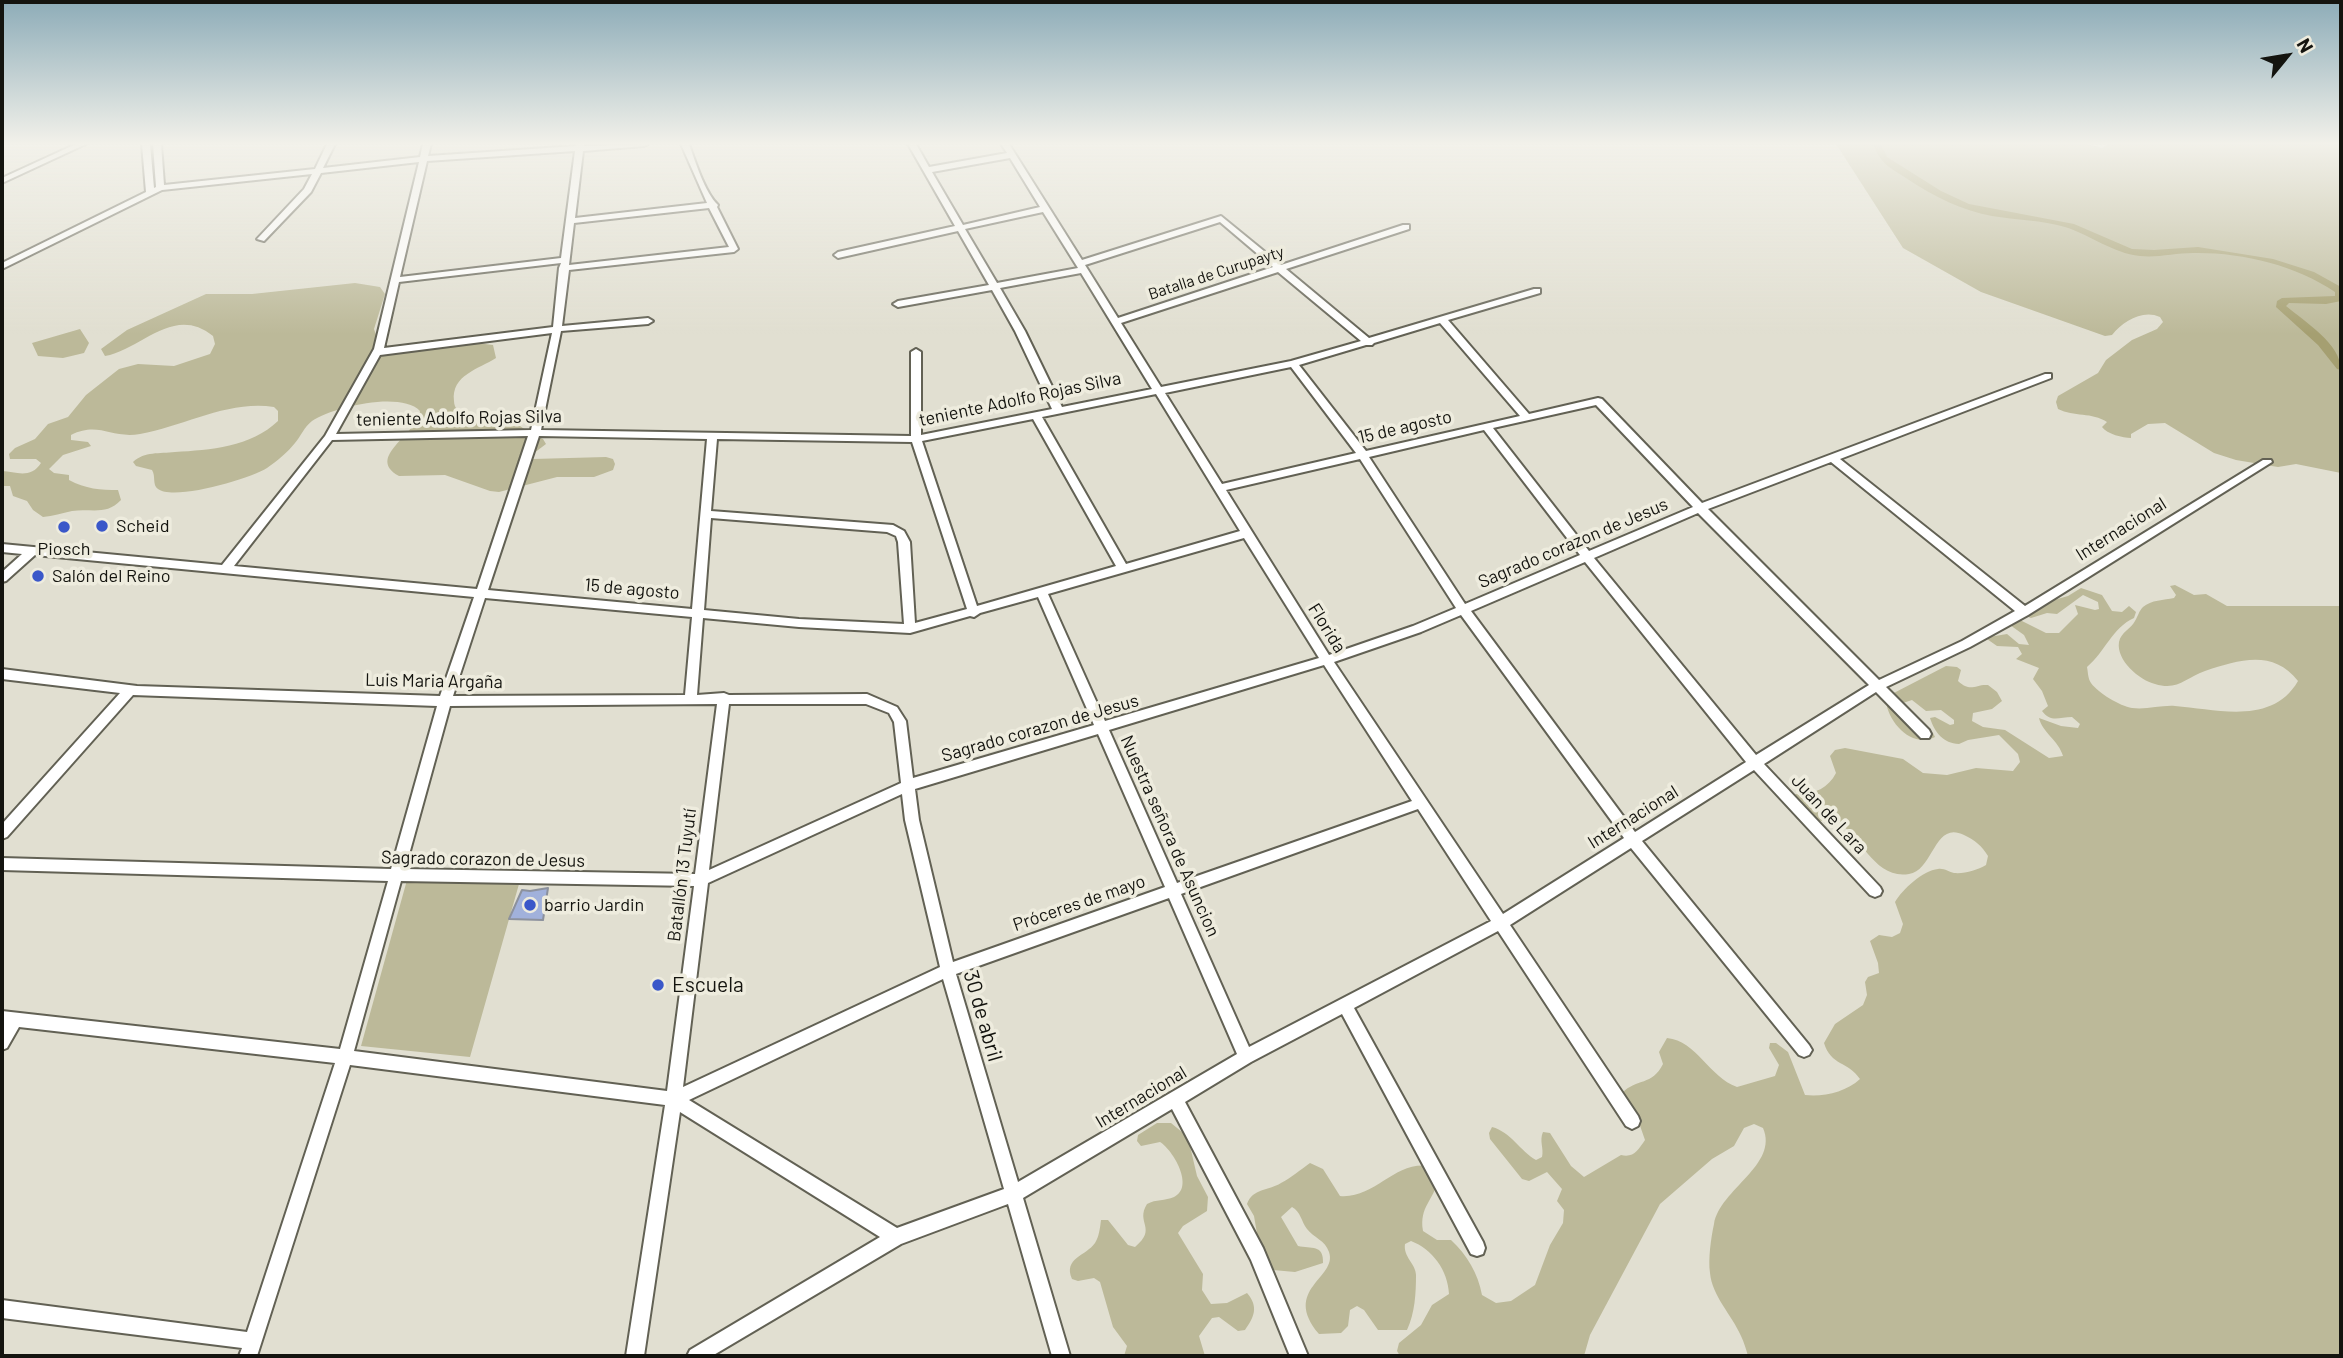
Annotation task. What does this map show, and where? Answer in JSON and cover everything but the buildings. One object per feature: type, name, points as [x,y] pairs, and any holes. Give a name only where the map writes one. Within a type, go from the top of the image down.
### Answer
[{"type":"street","points":[[2,266],[119,207]]},
{"type":"street","points":[[261,239],[291,207]]},
{"type":"street","points":[[225,569],[329,437],[378,350],[412,207]]},
{"type":"street","points":[[2,1309],[250,1349],[345,1057],[446,701],[534,433],[557,329],[572,207]]},
{"type":"street","points":[[570,220],[691,207]]},
{"type":"street","points":[[396,279],[734,249],[715,207]]},
{"type":"street","points":[[948,207],[1020,331],[1058,410]]},
{"type":"street","points":[[838,255],[1044,209]]},
{"type":"street","name":"Florida","points":[[1044,209],[1327,660],[1632,1121]]},
{"type":"street","points":[[898,304],[1081,267],[1221,219],[1368,343]]},
{"type":"street","name":"Batalla de Curupayty","points":[[1116,322],[1406,227]]},
{"type":"street","name":"teniente Adolfo Rojas Silva","points":[[329,437],[534,433],[916,439],[1158,388],[1293,364],[1537,290]]},
{"type":"street","points":[[1442,319],[1527,417]]},
{"type":"street","points":[[378,350],[377,352],[557,329],[648,321]]},
{"type":"street","points":[[916,352],[916,439],[974,613]]},
{"type":"street","points":[[1293,364],[1363,455],[1463,609],[1633,840],[1804,1050]]},
{"type":"street","name":"Sagrado corazon de Jesus","points":[[2,864],[701,880],[909,785],[1327,660],[1417,629],[1700,508],[2048,376]]},
{"type":"street","name":"15 de agosto","points":[[1220,488],[1598,401],[1700,508]]},
{"type":"street","points":[[1036,415],[1123,569]]},
{"type":"street","points":[[1486,426],[1586,555],[1755,763]]},
{"type":"street","points":[[691,698],[712,436]]},
{"type":"street","points":[[1834,459],[2024,612]]},
{"type":"street","name":"Internacional","points":[[696,1356],[897,1237],[1014,1194],[1246,1057],[1501,923],[1875,687],[1966,644],[2024,612],[2267,462]]},
{"type":"street","points":[[1700,508],[1875,687],[1925,734]]},
{"type":"street","points":[[705,514],[889,528],[900,534],[904,542],[910,629]]},
{"type":"street","name":"15 de agosto","points":[[2,548],[698,613],[910,629],[974,613],[1247,533]]},
{"type":"street","points":[[2,578],[30,552]]},
{"type":"street","name":"Nuestra señora de Asuncion","points":[[1042,592],[1246,1057]]},
{"type":"street","name":"Luis Maria Argaña","points":[[2,674],[130,690],[446,701],[867,699]]},
{"type":"street","points":[[2,833],[130,690]]},
{"type":"street","name":"Batallón 13 Tuyutí","points":[[635,1356],[674,1099],[724,698]]},
{"type":"street","name":"30 de abril","points":[[867,699],[893,710],[900,721],[912,820],[948,970],[1061,1356]]},
{"type":"street","name":"Juan de Lara","points":[[1755,763],[1875,891]]},
{"type":"street","name":"Próceres de mayo","points":[[674,1099],[948,970],[1421,803]]},
{"type":"street","points":[[1345,1005],[1477,1248]]},
{"type":"street","points":[[2,1043],[8,1019],[345,1057],[674,1099],[897,1237]]},
{"type":"street","points":[[1175,1099],[1257,1254],[1299,1356]]},
{"type":"shaded area","points":[[1877,207],[2341,207],[2341,473],[2296,464],[2278,467],[2236,460],[2214,453],[2165,423],[2148,424],[2131,434],[2131,438],[2111,434],[2102,427],[2107,422],[2101,419],[2058,409],[2058,396],[2098,373],[2106,360],[2132,340],[2157,329],[2163,322],[2160,317],[2140,315],[2122,325],[2112,335],[2105,336],[1981,292],[1903,248]]},
{"type":"shaded area","points":[[355,283],[380,287],[385,294],[374,329],[379,344],[389,349],[469,342],[493,345],[496,358],[467,374],[457,385],[454,404],[460,412],[472,417],[505,419],[543,439],[546,444],[534,453],[533,459],[606,457],[613,459],[613,470],[594,477],[557,477],[499,492],[445,475],[399,476],[390,469],[390,453],[411,429],[420,411],[411,405],[383,402],[350,406],[322,416],[309,423],[289,450],[267,468],[245,478],[195,491],[167,492],[158,489],[152,470],[136,466],[133,462],[147,455],[216,448],[243,442],[278,421],[278,411],[274,407],[223,410],[140,434],[90,430],[71,435],[71,440],[88,442],[91,446],[63,455],[49,469],[54,473],[69,475],[69,480],[81,485],[118,490],[121,500],[110,508],[43,517],[33,510],[27,501],[13,496],[10,486],[2,486],[2,471],[28,473],[41,463],[36,459],[10,459],[9,454],[15,448],[35,439],[48,424],[68,417],[86,395],[119,369],[138,364],[174,366],[210,354],[215,344],[213,336],[199,327],[171,326],[119,352],[105,356],[101,349],[127,330],[206,294],[252,294]]},
{"type":"shaded area","points":[[80,329],[89,343],[84,353],[63,358],[38,356],[32,343]]},
{"type":"shaded area","points":[[2175,585],[2194,595],[2206,594],[2227,606],[2341,606],[2341,1356],[1748,1356],[1737,1328],[1714,1290],[1709,1261],[1718,1211],[1763,1154],[1766,1141],[1763,1128],[1754,1124],[1744,1128],[1734,1146],[1712,1159],[1660,1204],[1590,1335],[1584,1356],[1400,1356],[1397,1351],[1399,1343],[1421,1325],[1432,1305],[1449,1294],[1446,1277],[1438,1261],[1426,1249],[1411,1241],[1405,1244],[1405,1249],[1415,1271],[1416,1289],[1407,1330],[1378,1330],[1364,1310],[1357,1306],[1350,1310],[1348,1326],[1341,1333],[1319,1334],[1309,1319],[1306,1306],[1308,1295],[1330,1261],[1327,1248],[1307,1229],[1292,1207],[1281,1217],[1298,1246],[1319,1250],[1323,1263],[1295,1272],[1273,1270],[1260,1251],[1254,1216],[1247,1204],[1257,1192],[1276,1186],[1310,1163],[1323,1169],[1340,1196],[1364,1192],[1405,1169],[1429,1166],[1438,1179],[1423,1215],[1423,1231],[1437,1240],[1451,1240],[1457,1246],[1475,1272],[1482,1295],[1496,1303],[1511,1301],[1535,1285],[1550,1245],[1563,1223],[1564,1210],[1557,1201],[1562,1189],[1547,1172],[1529,1181],[1522,1179],[1490,1139],[1492,1127],[1505,1133],[1536,1160],[1542,1157],[1543,1132],[1550,1133],[1571,1166],[1584,1177],[1621,1155],[1632,1154],[1645,1140],[1638,1120],[1622,1093],[1659,1071],[1663,1064],[1659,1052],[1667,1038],[1687,1046],[1718,1076],[1737,1087],[1775,1076],[1779,1065],[1769,1048],[1770,1043],[1776,1043],[1788,1052],[1805,1095],[1834,1093],[1860,1079],[1831,1056],[1824,1043],[1835,1024],[1863,1005],[1867,995],[1865,982],[1868,977],[1879,973],[1870,941],[1879,935],[1892,937],[1900,933],[1903,924],[1895,902],[1920,877],[1938,869],[1954,873],[1971,871],[1986,865],[1988,856],[1975,841],[1954,832],[1946,834],[1940,840],[1917,871],[1897,874],[1878,864],[1841,825],[1808,818],[1789,800],[1796,794],[1814,792],[1829,783],[1836,773],[1830,756],[1835,750],[1845,748],[1903,759],[1923,773],[1947,775],[1976,768],[2013,771],[2020,762],[2018,754],[1999,735],[1959,744],[1948,742],[1937,733],[1930,718],[1935,717],[1950,725],[1954,724],[1954,720],[1941,710],[1926,711],[1912,700],[1900,704],[1914,722],[1935,737],[1918,740],[1910,737],[1891,718],[1886,701],[1890,695],[1946,666],[1961,670],[1958,681],[1962,685],[1988,685],[1997,692],[2002,701],[1992,709],[1973,713],[1972,721],[1983,727],[2005,730],[2049,758],[2063,756],[2039,718],[2061,726],[2078,728],[2080,724],[2072,717],[2056,719],[2045,715],[2042,711],[2048,706],[2033,679],[2039,668],[2016,659],[2022,654],[2018,647],[1997,646],[1987,639],[2007,634],[2019,644],[2029,645],[2024,635],[2010,625],[2020,620],[2046,633],[2059,633],[2078,614],[2075,605],[2095,610],[2099,609],[2098,602],[2083,595],[2057,614],[2047,613],[2031,618],[2023,615],[2033,606],[2068,596],[2081,588],[2102,595],[2112,611],[2122,612],[2129,606],[2136,612],[2134,618],[2114,634],[2087,667],[2091,683],[2116,702],[2137,708],[2175,706],[2242,712],[2274,704],[2287,695],[2298,681],[2278,664],[2267,661],[2230,663],[2170,686],[2149,682],[2136,674],[2121,656],[2120,639],[2143,607],[2174,598],[2176,595],[2170,586]]},
{"type":"shaded area","points":[[407,880],[519,884],[470,1057],[361,1046]]},
{"type":"shaded area","points":[[1157,1123],[1171,1123],[1182,1132],[1190,1146],[1197,1176],[1208,1197],[1207,1211],[1183,1226],[1178,1233],[1203,1274],[1202,1290],[1211,1304],[1227,1303],[1247,1293],[1254,1307],[1253,1316],[1245,1330],[1238,1331],[1219,1317],[1212,1318],[1199,1336],[1205,1356],[1124,1356],[1127,1346],[1113,1327],[1100,1282],[1094,1278],[1078,1281],[1072,1279],[1070,1272],[1073,1262],[1095,1243],[1101,1220],[1108,1220],[1128,1245],[1135,1247],[1145,1235],[1143,1216],[1147,1204],[1174,1197],[1180,1192],[1182,1177],[1171,1153],[1160,1142],[1141,1146],[1137,1141],[1138,1135]]},
{"type":"waterway","points":[[1970,207],[2071,226],[2131,252],[2215,252],[2253,257],[2310,274],[2340,291],[2340,298],[2326,301],[2282,301],[2281,307],[2322,343],[2341,367]]},
{"type":"place","name":"Scheid","points":[[102,526]]},
{"type":"place","name":"Piosch","points":[[64,527]]},
{"type":"place","name":"Salón del Reino","points":[[38,576]]},
{"type":"place","name":"barrio Jardin","points":[[530,905]]},
{"type":"place","name":"Escuela","points":[[658,985]]}]
